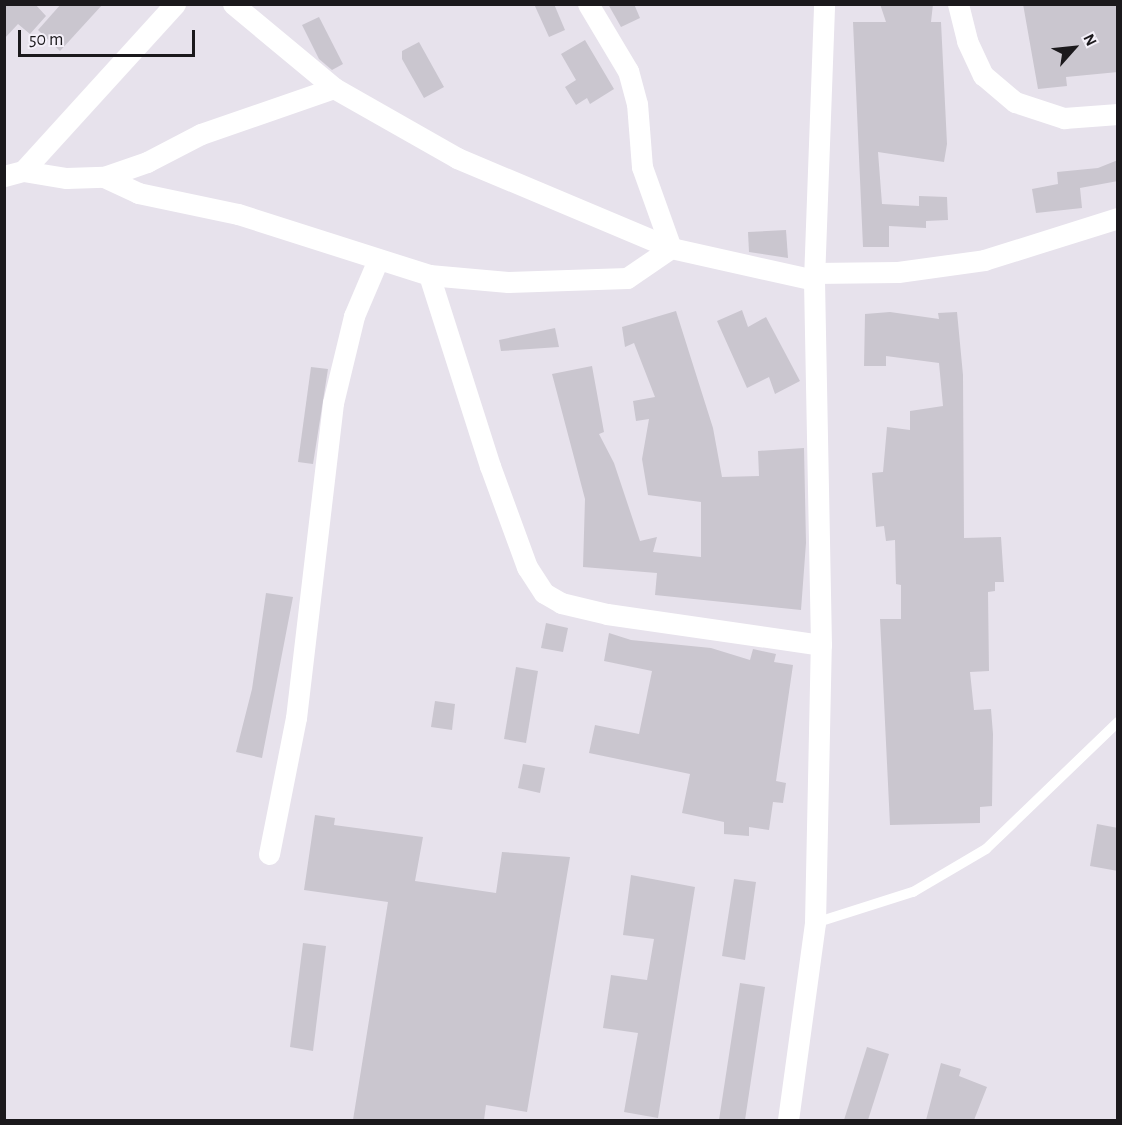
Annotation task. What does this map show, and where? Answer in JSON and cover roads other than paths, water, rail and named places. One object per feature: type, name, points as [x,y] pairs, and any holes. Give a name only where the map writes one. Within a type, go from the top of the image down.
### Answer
[{"type":"street","points":[[14,174],[175,4]]},
{"type":"street","points":[[233,4],[334,88],[457,158],[671,248],[814,276],[898,272],[984,260],[1118,218]]},
{"type":"street","points":[[588,4],[628,71],[637,104],[642,167],[671,248]]},
{"type":"street","points":[[788,1120],[815,923],[821,645],[814,276],[824,4]]},
{"type":"street","points":[[958,4],[967,41],[983,75],[1015,102],[1064,118],[1118,114]]},
{"type":"street","points":[[14,174],[66,178],[104,177],[147,162],[201,134],[334,88]]},
{"type":"street","points":[[104,177],[138,193],[238,214],[377,262],[464,281],[612,281],[645,270],[671,248]]},
{"type":"street","points":[[269,854],[296,718],[333,403],[354,316],[377,262]]},
{"type":"street","points":[[429,275],[490,466],[527,567],[544,593],[561,603],[607,614],[821,645]]},
{"type":"lane","points":[[815,923],[913,892],[978,855],[1118,722]]}]
